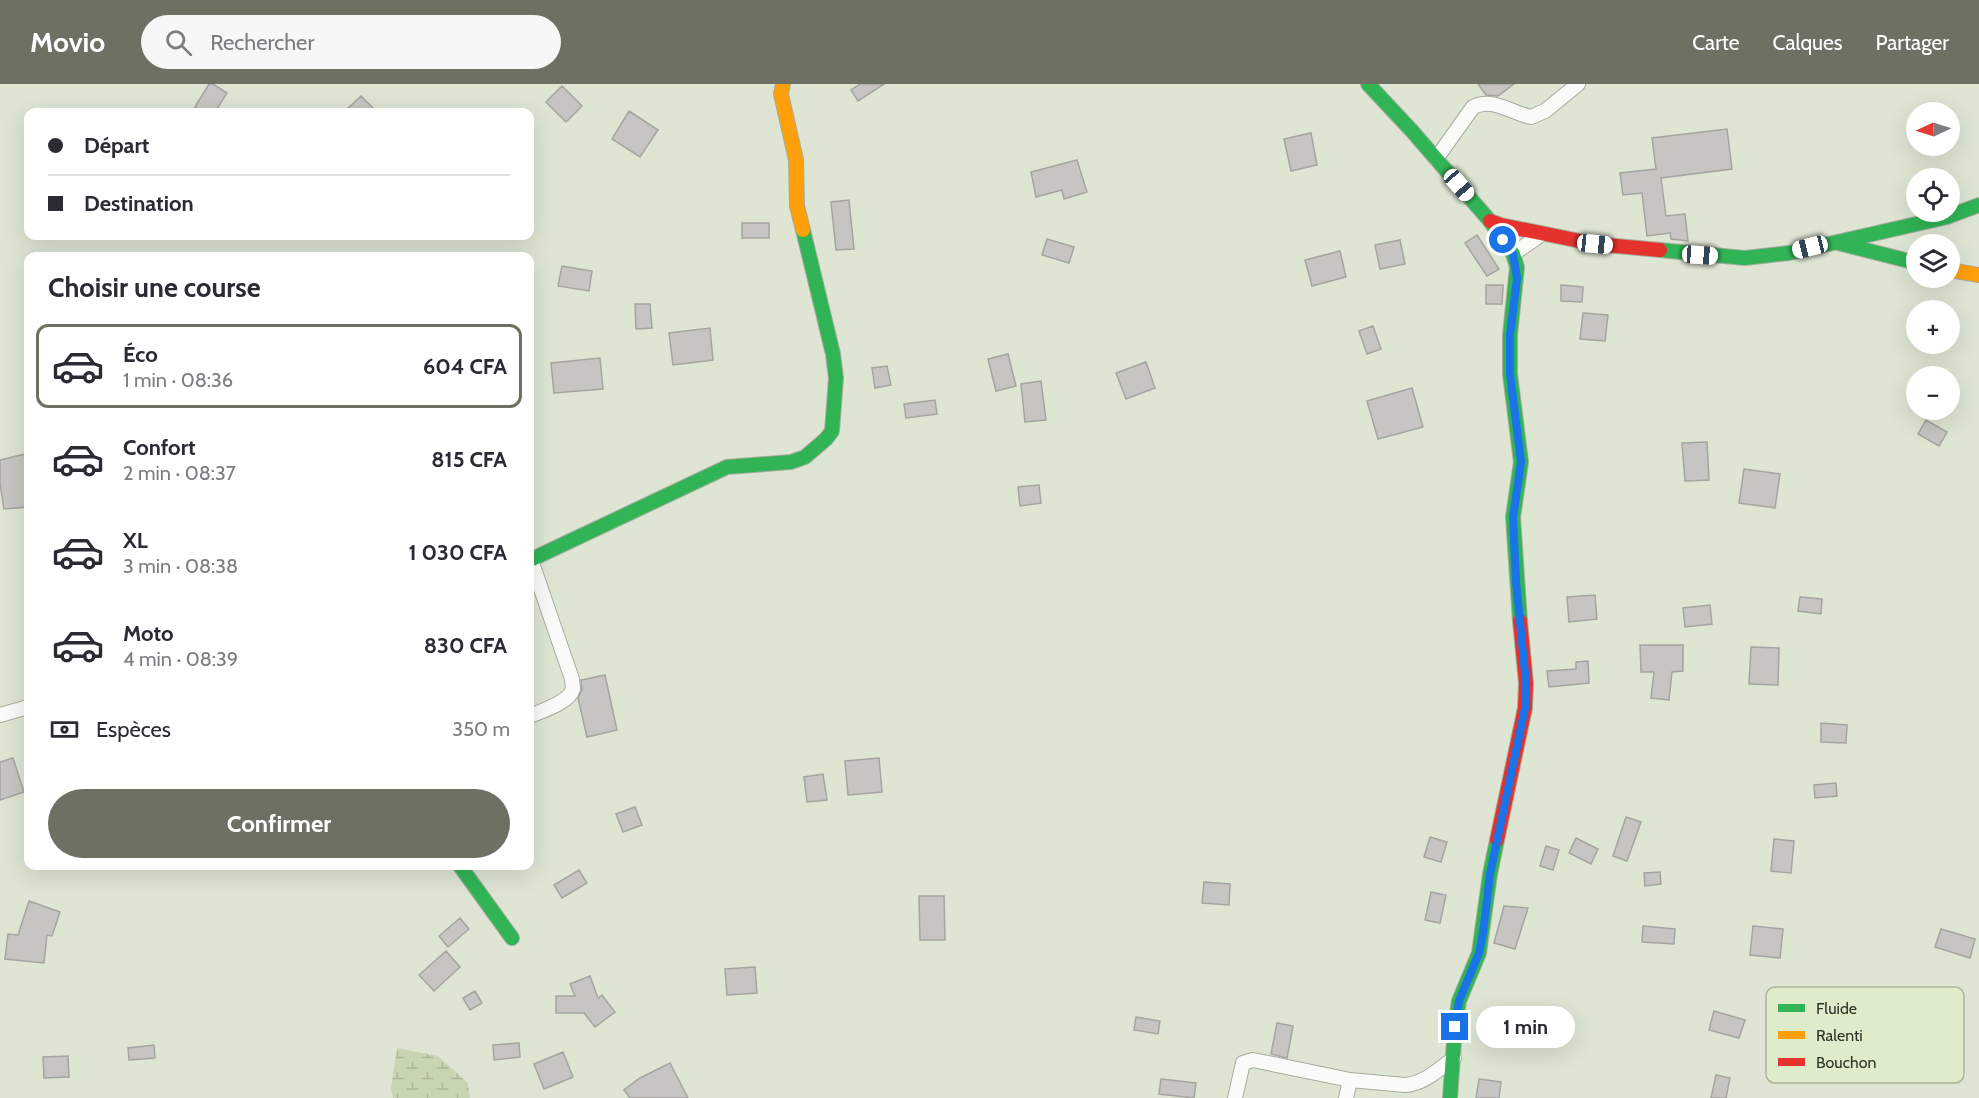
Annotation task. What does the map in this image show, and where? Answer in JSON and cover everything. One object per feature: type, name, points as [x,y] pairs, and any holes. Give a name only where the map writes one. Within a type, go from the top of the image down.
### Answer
[{"type":"street","points":[[534,558],[727,467],[798,460],[826,439],[832,431],[836,378],[833,354],[797,206],[796,160],[783,101],[783,84]]},
{"type":"street","points":[[1368,84],[1490,221],[1513,254],[1517,278],[1510,335],[1510,374],[1521,462],[1513,517],[1516,582],[1526,683],[1525,708],[1490,874],[1479,953],[1459,1001],[1450,1098]]},
{"type":"street","points":[[1436,159],[1473,107],[1492,103],[1531,117],[1545,111],[1578,84]]},
{"type":"street","points":[[1490,221],[1595,244],[1745,258],[1789,253],[1947,217],[1979,205]]},
{"type":"street","points":[[1513,254],[1542,234]]},
{"type":"street","points":[[1832,242],[1906,260]]},
{"type":"street","points":[[1960,272],[1979,275]]},
{"type":"street","points":[[534,571],[572,679],[573,689],[568,696],[551,708],[534,714]]},
{"type":"street","points":[[0,715],[24,708]]},
{"type":"street","points":[[463,870],[512,938]]},
{"type":"street","points":[[1235,1098],[1243,1063],[1247,1060],[1350,1080],[1413,1085],[1454,1058]]},
{"type":"street","points":[[1346,1098],[1350,1080]]},
{"type":"green space","points":[[397,1048],[438,1056],[468,1083],[470,1098],[393,1098],[391,1089]]},
{"type":"building","points":[[209,84],[227,93],[218,108],[195,107]]},
{"type":"building","points":[[860,84],[884,84],[858,101],[851,90]]},
{"type":"building","points":[[1478,84],[1514,84],[1498,96],[1486,95]]},
{"type":"building","points":[[562,86],[582,106],[566,122],[546,102]]},
{"type":"building","points":[[361,96],[373,108],[348,108]]},
{"type":"building","points":[[629,111],[658,130],[640,157],[612,139]]},
{"type":"building","points":[[1727,129],[1732,169],[1661,178],[1666,216],[1685,214],[1688,241],[1671,239],[1670,233],[1647,236],[1642,193],[1623,195],[1620,173],[1656,169],[1652,138]]},
{"type":"building","points":[[1311,133],[1317,165],[1291,171],[1284,139]]},
{"type":"building","points":[[1077,160],[1087,192],[1064,199],[1062,190],[1036,197],[1031,172]]},
{"type":"building","points":[[849,200],[854,249],[836,250],[831,202]]},
{"type":"building","points":[[742,223],[769,223],[769,238],[742,238]]},
{"type":"building","points":[[1477,235],[1499,269],[1487,276],[1465,243]]},
{"type":"building","points":[[1047,239],[1074,247],[1069,263],[1042,255]]},
{"type":"building","points":[[1400,240],[1405,264],[1380,269],[1375,245]]},
{"type":"building","points":[[1340,251],[1346,277],[1312,286],[1305,260]]},
{"type":"building","points":[[562,266],[592,271],[589,291],[558,286]]},
{"type":"building","points":[[1486,285],[1503,285],[1502,304],[1486,304]]},
{"type":"building","points":[[1561,285],[1583,287],[1582,302],[1561,301]]},
{"type":"building","points":[[635,304],[650,304],[652,328],[636,329]]},
{"type":"building","points":[[1583,313],[1608,315],[1605,341],[1580,339]]},
{"type":"building","points":[[1373,326],[1381,349],[1367,354],[1359,331]]},
{"type":"building","points":[[710,328],[713,360],[673,365],[669,333]]},
{"type":"building","points":[[1008,354],[1016,386],[996,391],[988,359]]},
{"type":"building","points":[[600,358],[603,389],[554,393],[551,363]]},
{"type":"building","points":[[1146,362],[1155,388],[1126,399],[1116,373]]},
{"type":"building","points":[[887,366],[891,385],[875,388],[872,368]]},
{"type":"building","points":[[1041,381],[1046,420],[1025,422],[1021,384]]},
{"type":"building","points":[[1412,388],[1423,427],[1378,439],[1367,401]]},
{"type":"building","points":[[935,400],[937,414],[906,418],[904,404]]},
{"type":"building","points":[[1926,420],[1947,432],[1939,446],[1918,434]]},
{"type":"building","points":[[1707,442],[1709,480],[1685,481],[1682,443]]},
{"type":"building","points":[[24,454],[24,507],[4,509],[0,484],[0,460]]},
{"type":"building","points":[[1744,469],[1780,474],[1775,508],[1739,503]]},
{"type":"building","points":[[1039,485],[1041,503],[1020,506],[1018,487]]},
{"type":"building","points":[[1595,595],[1597,619],[1569,622],[1567,597]]},
{"type":"building","points":[[1800,597],[1822,599],[1821,614],[1798,611]]},
{"type":"building","points":[[1710,605],[1712,624],[1685,627],[1683,608]]},
{"type":"building","points":[[1640,645],[1683,645],[1683,671],[1672,672],[1669,700],[1651,698],[1654,672],[1641,672]]},
{"type":"building","points":[[1751,647],[1779,648],[1778,685],[1749,684]]},
{"type":"building","points":[[1588,661],[1589,683],[1549,687],[1547,671],[1576,669],[1576,662]]},
{"type":"building","points":[[605,675],[617,730],[587,737],[578,698],[582,689],[581,680]]},
{"type":"building","points":[[1821,723],[1847,725],[1846,743],[1821,742]]},
{"type":"building","points":[[13,758],[24,792],[0,800],[0,762]]},
{"type":"building","points":[[879,758],[882,792],[848,795],[845,761]]},
{"type":"building","points":[[823,774],[827,800],[807,802],[804,777]]},
{"type":"building","points":[[1836,783],[1837,796],[1815,798],[1814,785]]},
{"type":"building","points":[[635,807],[642,825],[623,832],[616,814]]},
{"type":"building","points":[[1626,817],[1641,822],[1627,861],[1613,856]]},
{"type":"building","points":[[1430,837],[1447,842],[1441,862],[1424,857]]},
{"type":"building","points":[[1576,838],[1598,849],[1591,864],[1569,853]]},
{"type":"building","points":[[1774,839],[1794,841],[1791,873],[1771,871]]},
{"type":"building","points":[[1546,846],[1559,850],[1553,870],[1540,866]]},
{"type":"building","points":[[579,870],[587,883],[562,898],[554,885]]},
{"type":"building","points":[[1660,872],[1661,884],[1645,886],[1644,873]]},
{"type":"building","points":[[1204,882],[1230,884],[1229,905],[1202,903]]},
{"type":"building","points":[[1431,892],[1446,895],[1440,923],[1425,920]]},
{"type":"building","points":[[919,896],[944,896],[945,940],[920,940]]},
{"type":"building","points":[[29,901],[60,912],[52,936],[47,935],[44,963],[5,959],[8,934],[18,935]]},
{"type":"building","points":[[1504,906],[1528,908],[1515,949],[1494,943]]},
{"type":"building","points":[[460,918],[469,929],[448,947],[439,936]]},
{"type":"building","points":[[1643,926],[1675,929],[1674,944],[1642,942]]},
{"type":"building","points":[[1753,926],[1783,929],[1780,958],[1750,955]]},
{"type":"building","points":[[1941,929],[1975,939],[1970,958],[1935,947]]},
{"type":"building","points":[[446,951],[460,967],[434,991],[419,975]]},
{"type":"building","points":[[755,967],[757,993],[727,995],[725,969]]},
{"type":"building","points":[[590,976],[598,998],[602,995],[615,1012],[595,1027],[584,1013],[556,1013],[556,996],[575,996],[570,984]]},
{"type":"building","points":[[475,991],[482,1003],[470,1010],[463,998]]},
{"type":"building","points":[[1714,1011],[1745,1020],[1739,1038],[1709,1030]]},
{"type":"building","points":[[1136,1017],[1160,1021],[1158,1034],[1134,1030]]},
{"type":"building","points":[[1277,1023],[1293,1026],[1287,1058],[1271,1054]]},
{"type":"building","points":[[519,1043],[520,1057],[494,1060],[493,1045]]},
{"type":"building","points":[[154,1045],[155,1058],[129,1060],[128,1048]]},
{"type":"building","points":[[563,1052],[573,1077],[544,1089],[534,1064]]},
{"type":"building","points":[[68,1056],[69,1077],[44,1078],[43,1057]]},
{"type":"building","points":[[670,1063],[688,1098],[630,1098],[624,1090],[640,1078]]},
{"type":"building","points":[[1716,1075],[1730,1078],[1726,1098],[1711,1098]]},
{"type":"building","points":[[1161,1079],[1196,1083],[1194,1098],[1159,1094]]},
{"type":"building","points":[[1479,1079],[1501,1082],[1499,1098],[1476,1098]]},
{"type":"traffic: fast","points":[[1368,84],[1490,221],[1513,254],[1517,267],[1510,335],[1510,374],[1521,462],[1513,517],[1520,621]]},
{"type":"traffic: fast","points":[[1660,250],[1745,258],[1789,253],[1947,217],[1979,205]]},
{"type":"traffic: fast","points":[[534,558],[727,467],[791,462],[805,457],[826,439],[832,431],[836,378],[833,354],[803,230]]},
{"type":"traffic: fast","points":[[1838,243],[1906,260]]},
{"type":"traffic: fast","points":[[1450,1098],[1459,1001],[1479,953],[1497,840]]},
{"type":"traffic: fast","points":[[463,870],[512,938]]},
{"type":"traffic: slow","points":[[783,84],[781,94],[796,160],[797,206],[803,230]]},
{"type":"traffic: slow","points":[[1960,272],[1979,275]]},
{"type":"traffic: jam","points":[[1490,221],[1595,244],[1660,250]]},
{"type":"traffic: jam","points":[[1497,840],[1525,708],[1526,683],[1520,621]]},
{"type":"route","points":[[1455,1027],[1459,1001],[1479,953],[1490,874],[1525,708],[1526,683],[1516,582],[1513,517],[1521,462],[1510,374],[1510,335],[1517,267],[1513,254],[1503,240]]}]
